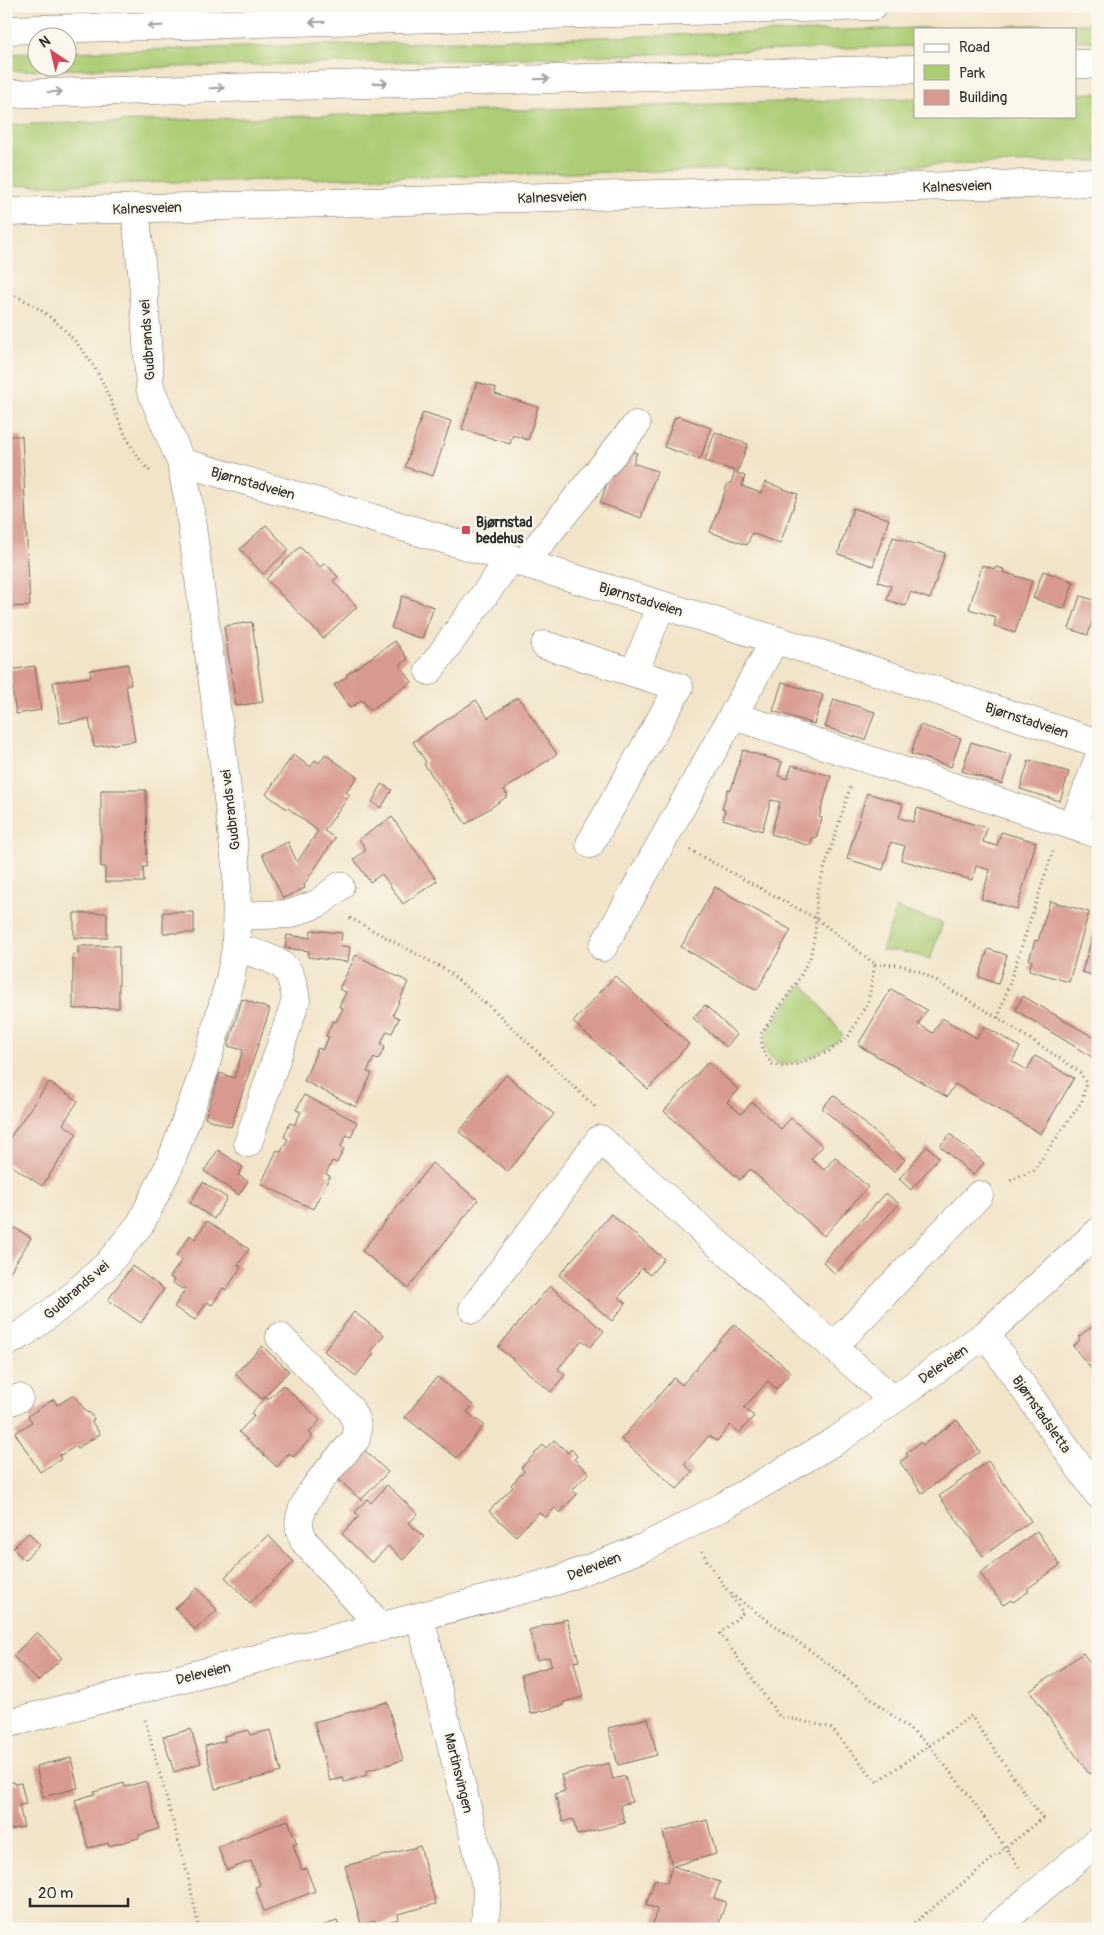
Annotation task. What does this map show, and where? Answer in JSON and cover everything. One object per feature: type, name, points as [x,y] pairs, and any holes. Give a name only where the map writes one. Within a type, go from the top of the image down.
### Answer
[{"type":"main road","points":[[6,30],[873,6]]},
{"type":"main road","points":[[1076,64],[1098,64]]},
{"type":"main road","points":[[6,94],[914,69]]},
{"type":"main road","name":"Kalnesveien","points":[[6,212],[1098,182]]},
{"type":"main road","name":"Gudbrands vei","points":[[6,1343],[24,1333],[75,1294],[107,1265],[141,1223],[170,1164],[204,1071],[230,979],[236,948],[237,874],[227,784],[189,504],[182,462],[150,388],[143,281],[135,208]]},
{"type":"main road","points":[[429,672],[518,560],[636,425]]},
{"type":"main road","name":"Bjørnstadveien","points":[[182,462],[518,560],[1098,743]]},
{"type":"main road","points":[[634,673],[661,605]]},
{"type":"main road","points":[[603,947],[775,640]]},
{"type":"main road","points":[[545,645],[679,687],[590,844]]},
{"type":"main road","points":[[734,716],[1078,828],[1098,760]]},
{"type":"main road","points":[[237,916],[290,914],[319,903],[340,886]]},
{"type":"main road","points":[[236,948],[276,962],[287,970],[293,983],[296,1000],[248,1142]]},
{"type":"main road","points":[[473,1309],[600,1139],[892,1399]]},
{"type":"main road","points":[[834,1346],[980,1195]]},
{"type":"main road","name":"Deleveien","points":[[6,1724],[556,1581],[645,1547],[722,1507],[837,1440],[892,1399],[986,1334],[1098,1232]]},
{"type":"main road","name":"Bjørnstadsletta","points":[[986,1334],[1098,1494]]},
{"type":"main road","points":[[280,1337],[350,1409],[357,1422],[358,1432],[356,1439],[309,1495],[302,1509],[299,1529],[304,1541],[381,1627]]},
{"type":"main road","name":"Martinsvingen","points":[[420,1617],[487,1889],[485,1925],[483,1929]]},
{"type":"main road","points":[[994,1929],[1098,1840]]},
{"type":"path","points":[[6,292],[40,310],[66,331],[79,345],[101,380],[134,449],[148,469],[167,488],[189,504]]},
{"type":"path","points":[[860,757],[817,892],[817,919],[810,958],[798,982],[760,1034],[762,1050],[772,1064],[781,1067],[796,1065],[828,1052],[848,1037],[868,1002],[875,964]]},
{"type":"path","points":[[998,1018],[1078,828]]},
{"type":"path","points":[[666,837],[817,919],[875,964],[901,965],[922,972],[998,1018],[1079,1071],[1086,1083],[1082,1102],[1034,1170],[980,1195]]},
{"type":"path","points":[[319,903],[446,970],[497,1013],[594,1106],[600,1139]]},
{"type":"path","points":[[690,1524],[706,1561],[743,1613],[720,1632],[779,1716],[830,1727],[877,1782],[971,1716],[1042,1818],[906,1929]]},
{"type":"path","points":[[728,1592],[826,1662],[929,1745],[970,1797],[1037,1892]]},
{"type":"path","points":[[137,1690],[188,1876],[199,1929]]},
{"type":"green space","points":[[1098,23],[1098,41],[1076,41],[1076,28],[920,28]]},
{"type":"green space","points":[[914,28],[914,46],[78,69],[78,52]]},
{"type":"green space","points":[[28,53],[28,70],[6,71],[6,54]]},
{"type":"green space","points":[[1098,93],[1098,161],[6,186],[6,125],[914,98],[914,118],[1076,118],[1076,94]]},
{"type":"green space","points":[[896,908],[943,923],[930,959],[900,951],[882,951]]},
{"type":"green space","points":[[803,983],[843,1035],[831,1046],[813,1056],[795,1062],[779,1064],[769,1056],[765,1047],[767,1036],[772,1024]]},
{"type":"building","points":[[477,382],[496,388],[495,394],[538,407],[528,440],[513,435],[510,444],[462,429]]},
{"type":"building","points":[[423,412],[451,421],[433,476],[405,467]]},
{"type":"building","points":[[678,416],[711,428],[700,460],[664,447],[675,417],[677,418]]},
{"type":"building","points":[[715,432],[748,444],[737,473],[745,476],[742,486],[761,493],[765,482],[798,494],[780,544],[752,533],[747,545],[710,532],[728,483],[731,483],[735,471],[705,461]]},
{"type":"building","points":[[6,436],[22,436],[30,606],[6,607]]},
{"type":"building","points":[[622,448],[637,453],[633,463],[657,471],[641,518],[600,503],[616,457]]},
{"type":"building","points":[[853,508],[889,519],[873,566],[838,554]]},
{"type":"building","points":[[266,525],[289,550],[263,574],[240,549]]},
{"type":"building","points":[[893,537],[945,553],[930,599],[910,592],[906,606],[887,600],[891,586],[878,582]]},
{"type":"building","points":[[300,547],[320,567],[325,563],[338,577],[333,581],[357,607],[323,638],[266,579]]},
{"type":"building","points":[[982,565],[995,569],[996,567],[1004,569],[1003,572],[1032,581],[1015,633],[994,626],[996,617],[969,609]]},
{"type":"building","points":[[1043,571],[1074,582],[1064,609],[1033,598]]},
{"type":"building","points":[[402,596],[434,607],[422,639],[391,628]]},
{"type":"building","points":[[1080,596],[1098,601],[1088,635],[1069,629]]},
{"type":"building","points":[[252,622],[263,702],[236,706],[224,626]]},
{"type":"building","points":[[395,641],[408,659],[400,665],[412,682],[370,710],[362,700],[350,708],[334,685]]},
{"type":"building","points":[[128,664],[131,685],[126,685],[135,741],[94,747],[89,719],[60,723],[53,682],[91,677],[90,670]]},
{"type":"building","points":[[35,666],[41,710],[16,714],[9,670]]},
{"type":"building","points":[[782,682],[823,695],[814,724],[773,711]]},
{"type":"building","points":[[518,697],[557,754],[504,790],[508,796],[466,824],[424,764],[426,762],[413,742],[476,700],[488,718]]},
{"type":"building","points":[[834,699],[875,712],[865,740],[825,727]]},
{"type":"building","points":[[920,725],[961,738],[951,767],[911,754]]},
{"type":"building","points":[[971,742],[1012,755],[1002,784],[962,771]]},
{"type":"building","points":[[743,750],[782,762],[778,776],[787,779],[792,765],[831,776],[819,817],[822,818],[816,838],[813,837],[810,846],[771,834],[780,802],[771,800],[762,831],[723,819],[725,810],[722,809],[728,789],[731,790]]},
{"type":"building","points":[[325,754],[357,777],[346,792],[350,795],[324,831],[335,838],[304,885],[305,888],[283,898],[262,854],[288,842],[297,862],[318,831],[266,794],[293,755],[311,767],[315,760],[319,763]]},
{"type":"building","points":[[1029,760],[1069,772],[1060,801],[1020,789]]},
{"type":"building","points":[[382,784],[392,790],[381,808],[372,802]]},
{"type":"building","points":[[101,790],[146,790],[147,867],[143,867],[144,882],[105,882],[105,867],[101,867]]},
{"type":"building","points":[[867,793],[903,804],[899,818],[913,822],[917,808],[987,828],[983,842],[997,846],[1001,832],[1036,842],[1017,909],[981,899],[990,870],[976,866],[972,880],[901,860],[905,846],[891,842],[883,870],[847,859]]},
{"type":"building","points":[[392,817],[437,881],[403,904],[382,874],[370,882],[354,859],[366,850],[359,839]]},
{"type":"building","points":[[715,887],[791,930],[757,990],[681,947]]},
{"type":"building","points":[[1050,901],[1089,912],[1069,982],[1029,970],[1032,961],[1029,960],[1035,940],[1038,941]]},
{"type":"building","points":[[163,912],[194,912],[194,933],[163,933]]},
{"type":"building","points":[[74,913],[107,913],[107,938],[74,938]]},
{"type":"building","points":[[1098,921],[1098,977],[1082,972]]},
{"type":"building","points":[[311,930],[342,933],[340,946],[350,947],[348,962],[308,957],[309,951],[285,948],[287,935],[310,938]]},
{"type":"building","points":[[78,946],[119,946],[119,1008],[73,1009],[73,955],[78,954]]},
{"type":"building","points":[[988,949],[1007,955],[998,984],[979,977]]},
{"type":"building","points":[[356,955],[408,982],[393,1015],[399,1018],[392,1033],[387,1031],[381,1044],[385,1047],[378,1060],[374,1058],[367,1072],[372,1073],[356,1107],[304,1081],[318,1048],[322,1050],[329,1037],[326,1036],[333,1021],[336,1022],[343,1008],[339,1007],[346,992],[339,989]]},
{"type":"building","points":[[615,976],[689,1044],[648,1089],[573,1022]]},
{"type":"building","points":[[891,989],[927,1010],[918,1024],[933,1033],[942,1018],[977,1038],[984,1026],[1020,1047],[1012,1061],[1027,1070],[1035,1056],[1074,1078],[1041,1134],[955,1084],[947,1097],[858,1045]]},
{"type":"building","points":[[1023,996],[1098,1040],[1097,1060],[1015,1010]]},
{"type":"building","points":[[242,999],[270,1009],[231,1127],[205,1118],[220,1073],[234,1078],[243,1050],[228,1046]]},
{"type":"building","points":[[705,1005],[737,1035],[726,1047],[693,1018]]},
{"type":"building","points":[[708,1062],[739,1090],[727,1102],[741,1114],[752,1102],[781,1129],[791,1118],[823,1146],[811,1159],[824,1170],[835,1157],[868,1187],[824,1236],[750,1169],[740,1180],[664,1111]]},
{"type":"building","points":[[506,1075],[554,1114],[508,1172],[459,1132]]},
{"type":"building","points":[[49,1082],[78,1101],[63,1124],[77,1134],[42,1186],[6,1162],[6,1143]]},
{"type":"building","points":[[304,1095],[357,1122],[351,1137],[347,1135],[341,1146],[344,1149],[337,1163],[332,1161],[326,1174],[330,1176],[313,1209],[261,1184],[277,1150],[281,1152],[288,1139],[284,1137],[290,1123],[294,1125],[301,1112],[296,1110]]},
{"type":"building","points":[[834,1095],[905,1160],[894,1172],[822,1108]]},
{"type":"building","points":[[950,1134],[984,1163],[973,1175],[940,1146]]},
{"type":"building","points":[[927,1146],[939,1157],[911,1190],[899,1179]]},
{"type":"building","points":[[218,1150],[243,1167],[238,1175],[248,1181],[239,1195],[204,1171]]},
{"type":"building","points":[[432,1163],[478,1200],[408,1288],[362,1251]]},
{"type":"building","points":[[203,1182],[227,1198],[214,1219],[190,1203]]},
{"type":"building","points":[[886,1193],[899,1204],[835,1274],[823,1262]]},
{"type":"building","points":[[611,1214],[664,1259],[650,1275],[642,1268],[619,1297],[626,1303],[612,1321],[559,1275]]},
{"type":"building","points":[[207,1221],[249,1249],[238,1265],[241,1267],[226,1290],[223,1288],[212,1305],[207,1302],[195,1320],[174,1307],[186,1288],[182,1289],[172,1282],[174,1280],[170,1277],[182,1260],[176,1256],[190,1235],[195,1239]]},
{"type":"building","points":[[6,1222],[31,1238],[6,1278]]},
{"type":"building","points":[[132,1266],[164,1289],[141,1323],[108,1300]]},
{"type":"building","points":[[550,1286],[604,1331],[590,1347],[582,1340],[558,1369],[565,1375],[551,1392],[498,1347]]},
{"type":"building","points":[[354,1312],[384,1335],[371,1352],[374,1354],[356,1376],[324,1351]]},
{"type":"building","points":[[734,1324],[791,1372],[776,1389],[768,1381],[744,1408],[754,1416],[739,1433],[730,1425],[717,1441],[709,1436],[684,1464],[693,1472],[677,1489],[621,1439],[674,1378],[682,1385]]},
{"type":"building","points":[[1093,1326],[1095,1329],[1098,1327],[1098,1373],[1096,1375],[1073,1346],[1080,1340],[1078,1337]]},
{"type":"building","points":[[262,1346],[289,1371],[262,1399],[235,1374]]},
{"type":"building","points":[[437,1377],[473,1405],[467,1412],[484,1425],[457,1458],[405,1417]]},
{"type":"building","points":[[283,1385],[320,1420],[309,1433],[313,1436],[293,1457],[289,1453],[277,1467],[239,1432],[254,1416],[251,1413],[266,1397],[268,1400]]},
{"type":"building","points":[[74,1395],[87,1413],[89,1412],[94,1419],[92,1422],[100,1434],[78,1448],[76,1446],[59,1456],[61,1459],[40,1472],[15,1433],[32,1422],[28,1416],[54,1399],[57,1405]]},
{"type":"building","points":[[957,1420],[980,1452],[922,1493],[900,1462],[908,1456],[906,1453],[921,1442],[923,1445]]},
{"type":"building","points":[[554,1440],[568,1453],[571,1449],[577,1456],[574,1459],[589,1473],[572,1490],[577,1494],[560,1513],[555,1508],[545,1518],[539,1512],[516,1536],[489,1511],[513,1487],[511,1485],[524,1471],[521,1468],[543,1445],[546,1448]]},
{"type":"building","points":[[361,1447],[388,1472],[361,1500],[335,1476]]},
{"type":"building","points":[[988,1461],[1031,1521],[983,1556],[939,1496]]},
{"type":"building","points":[[387,1485],[418,1514],[409,1523],[424,1537],[403,1560],[388,1546],[372,1563],[342,1534],[359,1516],[355,1512],[367,1499],[371,1503]]},
{"type":"building","points":[[1037,1531],[1060,1565],[1027,1589],[1029,1591],[1013,1602],[1011,1600],[1003,1605],[980,1573]]},
{"type":"building","points":[[29,1533],[40,1545],[24,1560],[13,1548]]},
{"type":"building","points":[[268,1535],[294,1562],[250,1603],[225,1577]]},
{"type":"building","points":[[197,1588],[217,1610],[195,1630],[175,1608]]},
{"type":"building","points":[[567,1619],[579,1661],[574,1662],[583,1697],[564,1702],[564,1705],[531,1714],[521,1675],[552,1666],[549,1657],[537,1660],[529,1630]]},
{"type":"building","points":[[37,1632],[62,1658],[38,1681],[13,1656]]},
{"type":"building","points":[[1083,1653],[1098,1675],[1098,1691],[1092,1695],[1098,1703],[1098,1767],[1089,1774],[1030,1691]]},
{"type":"building","points":[[387,1702],[403,1760],[366,1771],[367,1775],[344,1782],[343,1778],[330,1781],[314,1722]]},
{"type":"building","points":[[648,1718],[657,1755],[618,1765],[608,1728]]},
{"type":"building","points":[[191,1729],[201,1763],[174,1772],[163,1737]]},
{"type":"building","points":[[249,1730],[250,1735],[271,1730],[281,1772],[215,1789],[205,1746],[225,1741],[224,1736]]},
{"type":"building","points":[[71,1758],[78,1788],[43,1797],[36,1766]]},
{"type":"building","points":[[609,1763],[613,1779],[625,1776],[632,1802],[620,1805],[625,1823],[577,1835],[573,1819],[563,1822],[555,1794],[565,1791],[561,1775]]},
{"type":"building","points":[[146,1781],[159,1829],[139,1835],[139,1838],[109,1846],[108,1843],[88,1848],[75,1800],[124,1783],[125,1787]]},
{"type":"building","points":[[14,1782],[15,1784],[21,1783],[26,1804],[19,1805],[24,1827],[6,1831],[6,1783]]},
{"type":"building","points":[[288,1820],[297,1844],[293,1845],[302,1870],[306,1868],[315,1891],[264,1911],[255,1887],[260,1885],[251,1861],[227,1870],[218,1847]]},
{"type":"building","points":[[707,1820],[716,1854],[673,1866],[720,1882],[714,1898],[726,1902],[717,1929],[705,1925],[704,1929],[660,1929],[652,1926],[657,1909],[646,1905],[655,1879],[667,1883],[672,1866],[663,1832]]},
{"type":"building","points":[[420,1846],[436,1904],[398,1914],[399,1919],[376,1925],[375,1921],[361,1924],[345,1866]]},
{"type":"building","points":[[337,1921],[340,1929],[315,1929],[315,1928]]},
{"type":"place","name":"Bjørnstad bedehus","points":[[466,530]]}]
